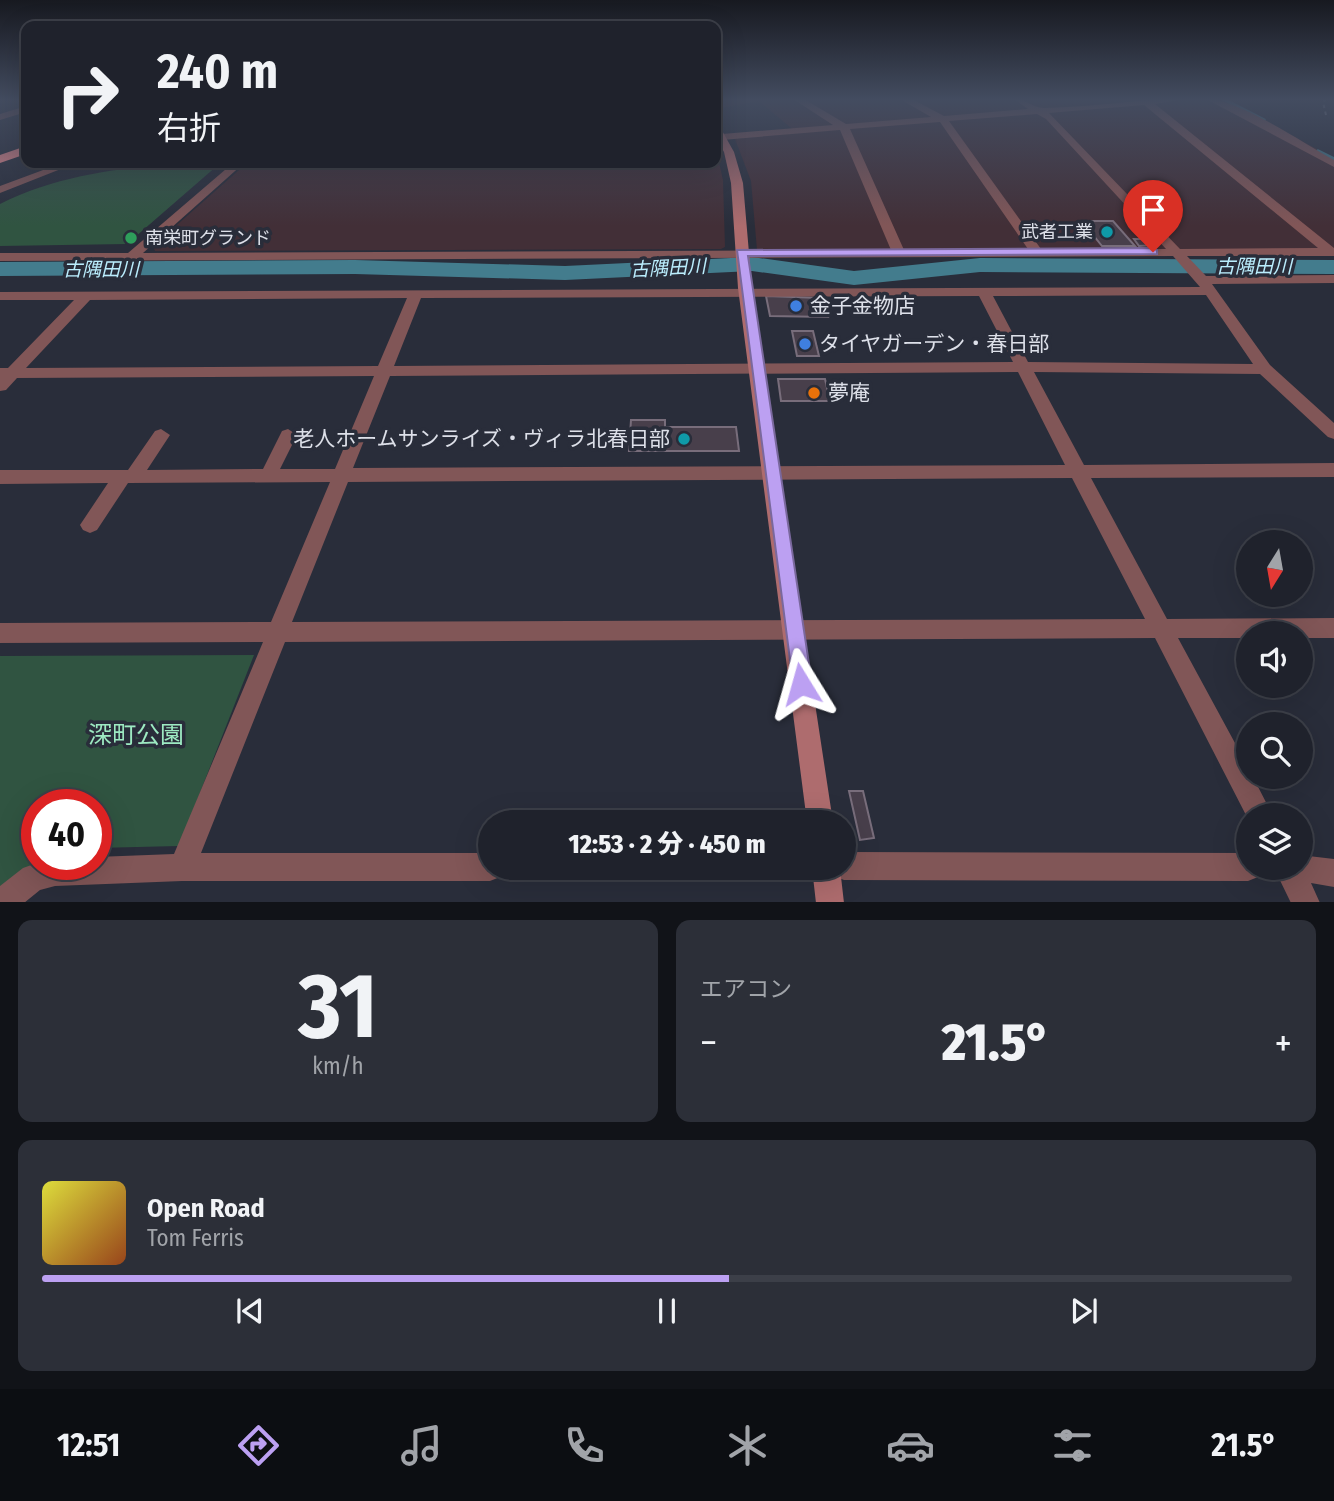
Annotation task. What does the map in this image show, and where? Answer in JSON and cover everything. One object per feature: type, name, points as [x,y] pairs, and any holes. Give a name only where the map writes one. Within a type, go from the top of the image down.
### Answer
[{"type":"highway","points":[[0,152],[21,145]]},
{"type":"highway","points":[[0,159],[21,152]]},
{"type":"street","points":[[723,141],[732,160],[737,183],[746,291],[818,810]]},
{"type":"street","points":[[850,141],[900,253]]},
{"type":"street","points":[[958,141],[1036,252]]},
{"type":"street","points":[[1070,141],[1206,285],[1264,369],[1334,433]]},
{"type":"street","points":[[1195,141],[1332,253]]},
{"type":"street","points":[[1292,141],[1334,164]]},
{"type":"street","points":[[0,190],[58,168]]},
{"type":"street","points":[[133,255],[233,168]]},
{"type":"street","points":[[0,257],[742,256],[1036,252],[1179,256],[1332,253]]},
{"type":"street","points":[[0,296],[983,290],[1334,279]]},
{"type":"street","points":[[983,290],[1253,803]]},
{"type":"street","points":[[182,867],[415,295]]},
{"type":"street","points":[[0,386],[6,373],[86,296]]},
{"type":"street","points":[[6,373],[1024,367],[1264,369]]},
{"type":"street","points":[[90,524],[161,435]]},
{"type":"street","points":[[268,476],[288,435]]},
{"type":"street","points":[[0,477],[1334,470]]},
{"type":"street","points":[[0,633],[1334,628]]},
{"type":"street","points":[[856,866],[1236,867]]},
{"type":"street","points":[[1,902],[33,877],[55,872],[182,867],[478,867]]},
{"type":"street","points":[[1313,870],[1334,873]]},
{"type":"street","points":[[827,880],[830,902]]},
{"type":"street","points":[[1294,880],[1306,902]]},
{"type":"shaded area","points":[[736,141],[1302,141],[1334,158],[1334,249],[757,250],[751,181]]},
{"type":"shaded area","points":[[241,168],[720,168],[723,180],[725,247],[721,249],[155,251],[153,246]]},
{"type":"green space","points":[[215,168],[127,244],[0,246],[0,204],[60,181],[123,169]]},
{"type":"green space","name":"深町公園","points":[[254,655],[179,846],[112,848],[112,789],[21,789],[21,874],[0,889],[0,656]]},
{"type":"building","name":"武者工業","points":[[1082,221],[1113,221],[1135,246],[1102,246]]},
{"type":"building","points":[[1134,239],[1151,239],[1157,245],[1139,246]]},
{"type":"building","name":"金子金物店","points":[[766,296],[821,298],[828,317],[770,316]]},
{"type":"building","name":"タイヤガーデン・春日部","points":[[792,331],[813,331],[819,356],[797,356]]},
{"type":"building","points":[[778,379],[825,379],[830,401],[781,401]]},
{"type":"building","name":"老人ホームサンライズ・ヴィラ北春日部","points":[[631,420],[665,420],[665,427],[736,427],[739,451],[629,451]]},
{"type":"building","points":[[849,791],[863,791],[874,838],[860,840],[856,810],[853,810]]},
{"type":"waterway","points":[[1318,151],[1334,159]]},
{"type":"waterway","name":"古隅田川","points":[[0,269],[355,267],[565,273],[752,264],[854,278],[980,265],[1334,267]]},
{"type":"place","name":"武者工業","points":[[1107,232]]},
{"type":"place","name":"南栄町グランド","points":[[131,238]]},
{"type":"place","name":"金子金物店","points":[[796,306]]},
{"type":"place","name":"タイヤガーデン・春日部","points":[[805,344]]},
{"type":"place","name":"夢庵","points":[[814,393]]},
{"type":"place","name":"老人ホームサンライズ・ヴィラ北春日部","points":[[684,439]]},
{"type":"route","points":[[801,684],[741,253],[1153,252]]}]
